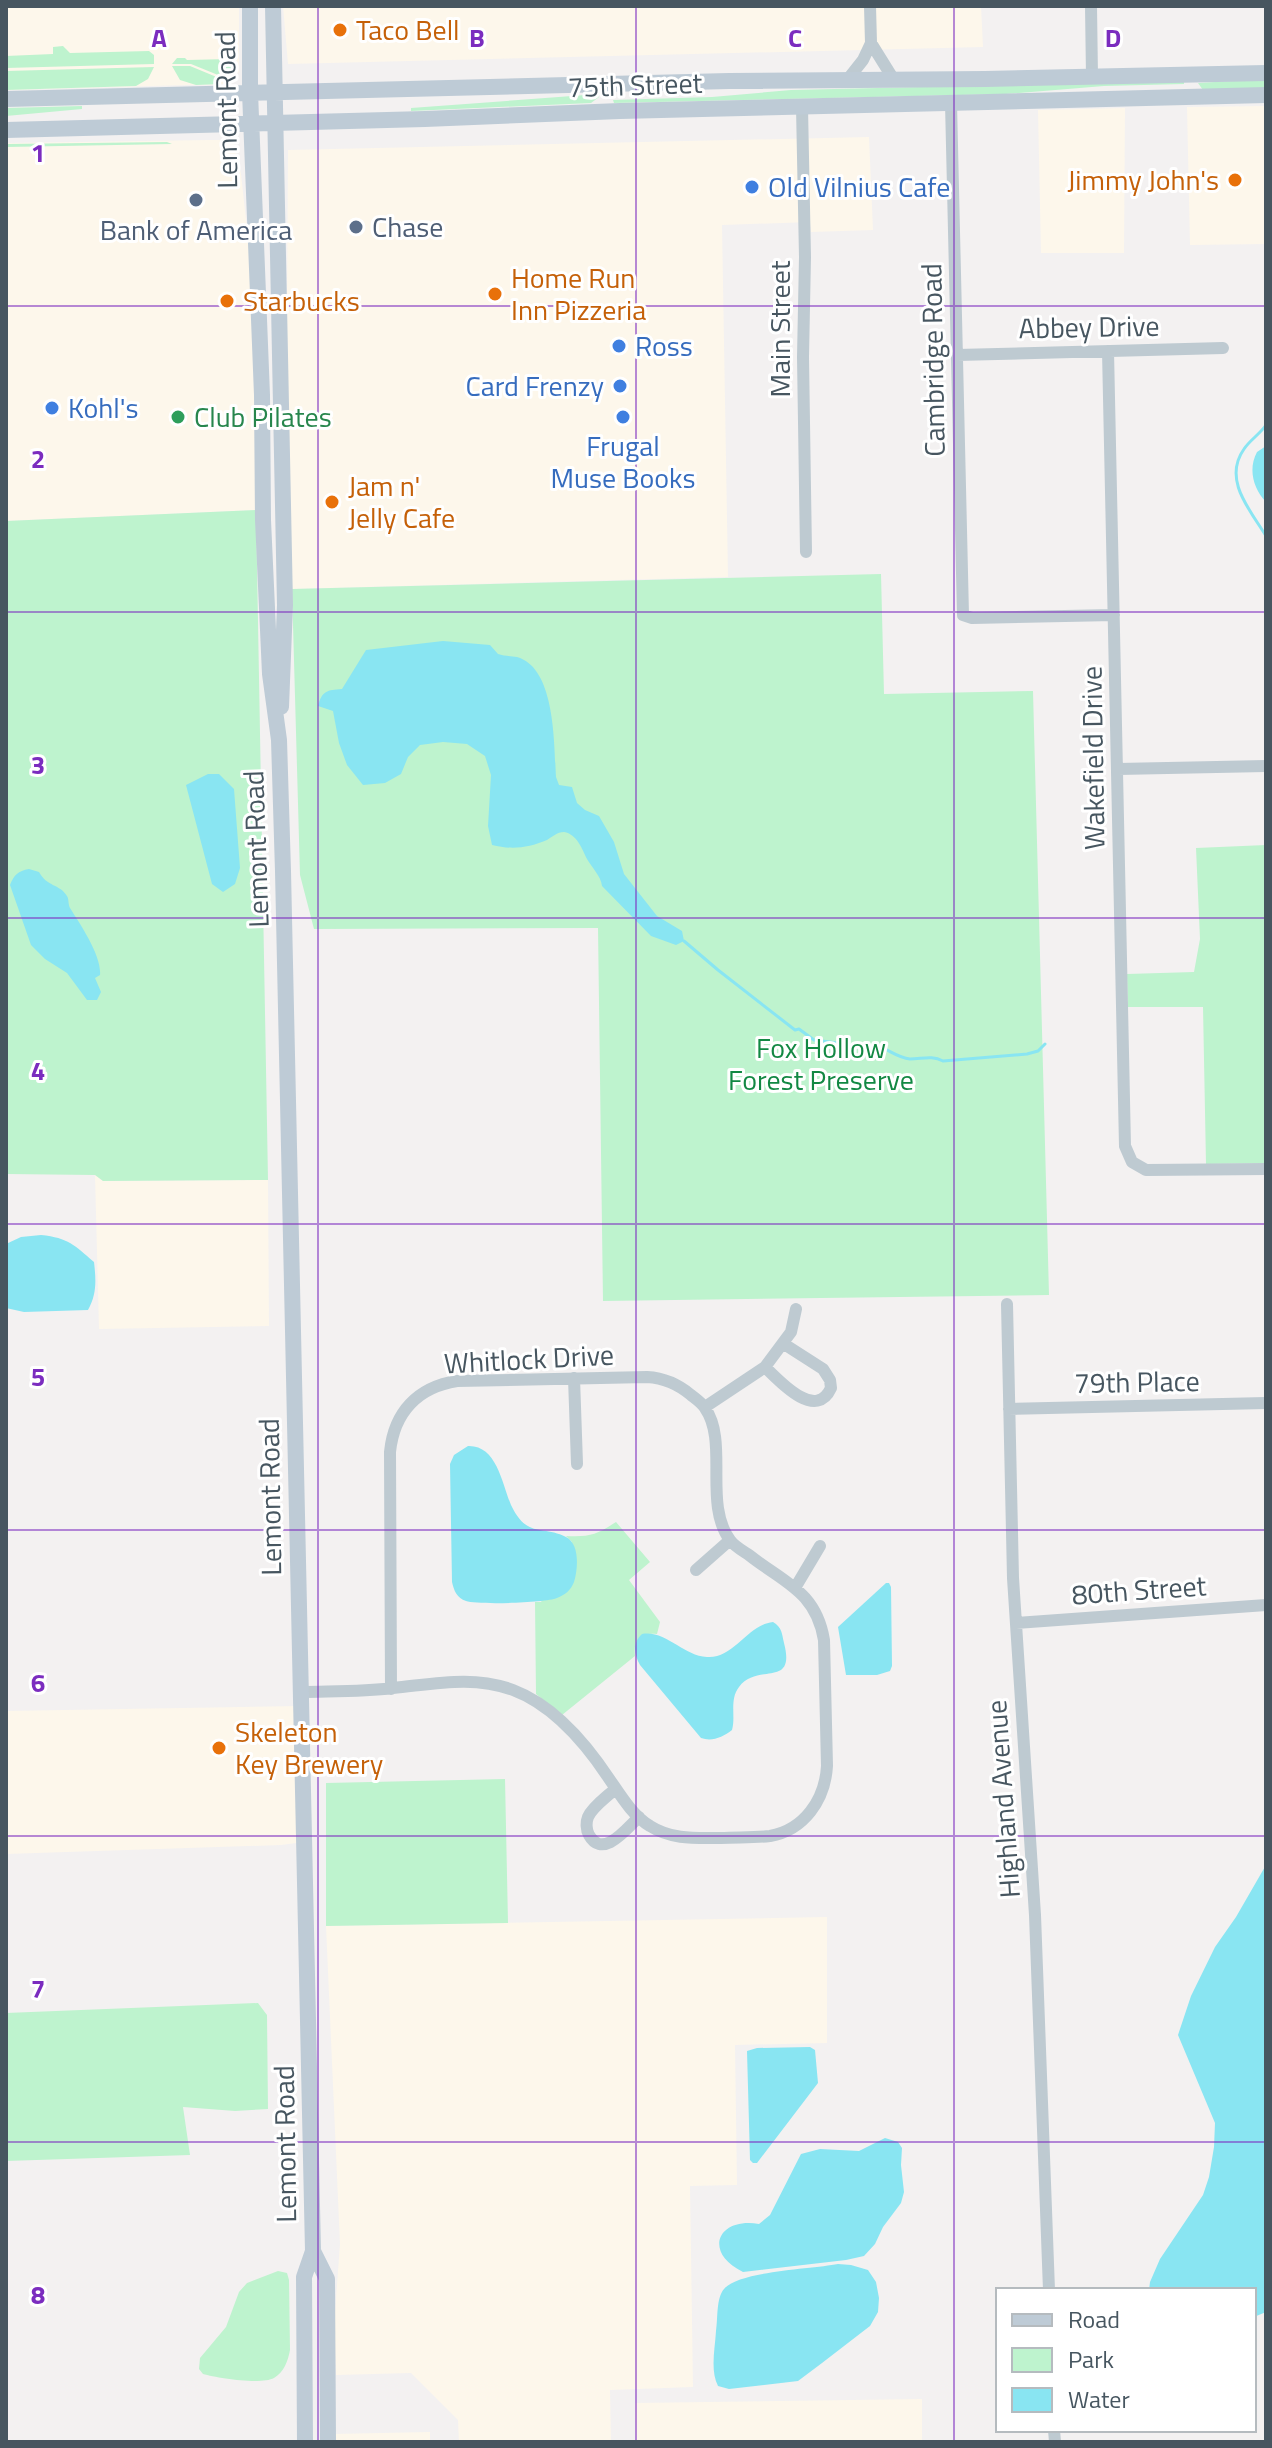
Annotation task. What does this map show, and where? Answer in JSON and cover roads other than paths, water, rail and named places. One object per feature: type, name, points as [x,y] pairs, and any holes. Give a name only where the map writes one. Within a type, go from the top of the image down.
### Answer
[{"type":"main road","name":"Lemont Road","points":[[250,6],[267,617],[270,674],[279,740]]},
{"type":"main road","name":"Lemont Road","points":[[273,6],[285,605],[279,740],[313,2251],[304,2277],[305,2442]]},
{"type":"main road","name":"75th Street","points":[[6,99],[848,79],[1266,73]]},
{"type":"main road","points":[[1171,96],[1190,89],[1194,74]]},
{"type":"main road","points":[[597,113],[609,96],[632,84]]},
{"type":"main road","name":"75th Street","points":[[6,130],[1266,95]]},
{"type":"main road","name":"Lemont Road","points":[[313,2251],[327,2279],[328,2442]]},
{"type":"street","points":[[848,79],[863,60],[871,43],[870,6]]},
{"type":"street","points":[[1091,6],[1092,77]]},
{"type":"street","points":[[871,43],[894,80]]},
{"type":"street","name":"Cambridge Road","points":[[951,103],[963,615],[972,618],[1114,615]]},
{"type":"street","name":"Main Street","points":[[802,107],[806,552]]},
{"type":"street","name":"Abbey Drive","points":[[957,355],[1223,348]]},
{"type":"street","name":"Wakefield Drive","points":[[1108,351],[1124,1139],[1127,1155],[1132,1162],[1155,1172],[1266,1169]]},
{"type":"street","points":[[1118,769],[1266,766]]},
{"type":"street","name":"Highland Avenue","points":[[1007,1304],[1016,1623],[1035,1915],[1049,2288]]},
{"type":"street","points":[[301,1692],[391,1689],[433,1682],[472,1681],[500,1685],[524,1694],[560,1719],[615,1789],[649,1826],[682,1838],[760,1837],[785,1831],[809,1815],[824,1786],[827,1766],[824,1640],[816,1614],[804,1594],[730,1540],[719,1513],[715,1436],[705,1407],[765,1367],[791,1332],[796,1309]]},
{"type":"street","points":[[765,1367],[803,1400],[821,1400],[828,1396],[831,1388],[828,1374],[784,1344]]},
{"type":"street","name":"Whitlock Drive","points":[[391,1689],[391,1441],[398,1421],[416,1396],[457,1381],[647,1377],[668,1380],[680,1386],[705,1407]]},
{"type":"street","points":[[574,1378],[577,1464]]},
{"type":"street","name":"79th Place","points":[[1009,1409],[1266,1403]]},
{"type":"street","points":[[696,1570],[730,1540]]},
{"type":"street","points":[[795,1588],[820,1546]]},
{"type":"street","name":"80th Street","points":[[1016,1623],[1266,1605]]},
{"type":"street","points":[[615,1789],[588,1817],[586,1831],[593,1841],[603,1844],[613,1842],[639,1817]]},
{"type":"water","points":[[1266,446],[1266,502],[1255,485],[1252,472],[1257,452]]},
{"type":"water","points":[[443,641],[490,645],[498,654],[517,657],[530,664],[546,691],[559,785],[572,787],[577,803],[599,816],[614,842],[624,874],[657,916],[682,931],[684,941],[676,945],[651,936],[602,886],[578,842],[569,833],[559,833],[527,846],[492,845],[488,826],[491,775],[485,756],[467,744],[443,742],[420,745],[408,757],[401,774],[385,783],[363,785],[347,765],[333,711],[318,706],[321,697],[329,691],[342,689],[366,650]]},
{"type":"water","points":[[208,774],[219,774],[234,789],[240,868],[235,884],[223,892],[212,884],[186,785]]},
{"type":"water","points":[[29,869],[39,872],[61,889],[90,940],[100,967],[100,975],[95,978],[101,992],[97,1000],[87,1000],[67,973],[45,959],[31,945],[10,885],[17,874]]},
{"type":"water","points":[[41,1235],[70,1243],[94,1262],[95,1287],[88,1310],[24,1312],[6,1308],[6,1244],[21,1237]]},
{"type":"water","points":[[468,1446],[478,1447],[492,1459],[511,1505],[523,1523],[571,1540],[577,1564],[574,1582],[563,1595],[550,1600],[496,1603],[466,1601],[456,1594],[452,1582],[450,1464],[454,1455]]},
{"type":"water","points":[[886,1583],[891,1587],[890,1671],[877,1675],[846,1675],[838,1627]]},
{"type":"water","points":[[773,1622],[782,1634],[785,1666],[780,1671],[755,1676],[739,1687],[734,1697],[732,1730],[713,1739],[701,1738],[640,1665],[635,1653],[639,1637],[651,1634],[698,1656],[717,1656],[764,1624]]},
{"type":"water","points":[[1266,1865],[1266,2312],[1256,2316],[1256,2288],[1149,2288],[1160,2259],[1203,2195],[1209,2177],[1215,2123],[1178,2035],[1191,1996],[1215,1947]]},
{"type":"water","points":[[810,2047],[815,2050],[818,2083],[757,2163],[753,2163],[750,2160],[747,2051]]},
{"type":"water","points":[[885,2138],[898,2142],[902,2148],[904,2192],[901,2203],[864,2256],[743,2272],[723,2256],[719,2247],[725,2231],[745,2223],[759,2224],[770,2215],[801,2154],[820,2149],[859,2151]]},
{"type":"water","points":[[838,2264],[868,2270],[876,2282],[878,2312],[870,2326],[798,2381],[729,2389],[718,2386],[714,2359],[718,2303],[724,2289],[744,2278],[760,2274]]},
{"type":"waterway","points":[[1266,425],[1244,449],[1236,472],[1241,495],[1266,536]]},
{"type":"waterway","points":[[684,941],[795,1030],[799,1029],[814,1040],[885,1049],[910,1059],[943,1061],[1027,1054],[1038,1051],[1045,1044]]},
{"type":"place","name":"Taco Bell","points":[[340,30]]},
{"type":"place","name":"Jimmy John's","points":[[1235,180]]},
{"type":"place","name":"Old Vilnius Cafe","points":[[752,187]]},
{"type":"place","name":"Bank of America","points":[[196,200]]},
{"type":"place","name":"Chase","points":[[356,227]]},
{"type":"place","name":"Home Run Inn Pizzeria","points":[[495,294]]},
{"type":"place","name":"Starbucks","points":[[227,301]]},
{"type":"place","name":"Ross","points":[[619,346]]},
{"type":"place","name":"Card Frenzy","points":[[620,386]]},
{"type":"place","name":"Kohl's","points":[[52,408]]},
{"type":"place","name":"Club Pilates","points":[[178,417]]},
{"type":"place","name":"Frugal Muse Books","points":[[623,417]]},
{"type":"place","name":"Jam n' Jelly Cafe","points":[[332,502]]},
{"type":"place","name":"Skeleton Key Brewery","points":[[219,1748]]},
{"type":"park label","name":"Fox Hollow Forest Preserve","points":[[821,1064]]}]
